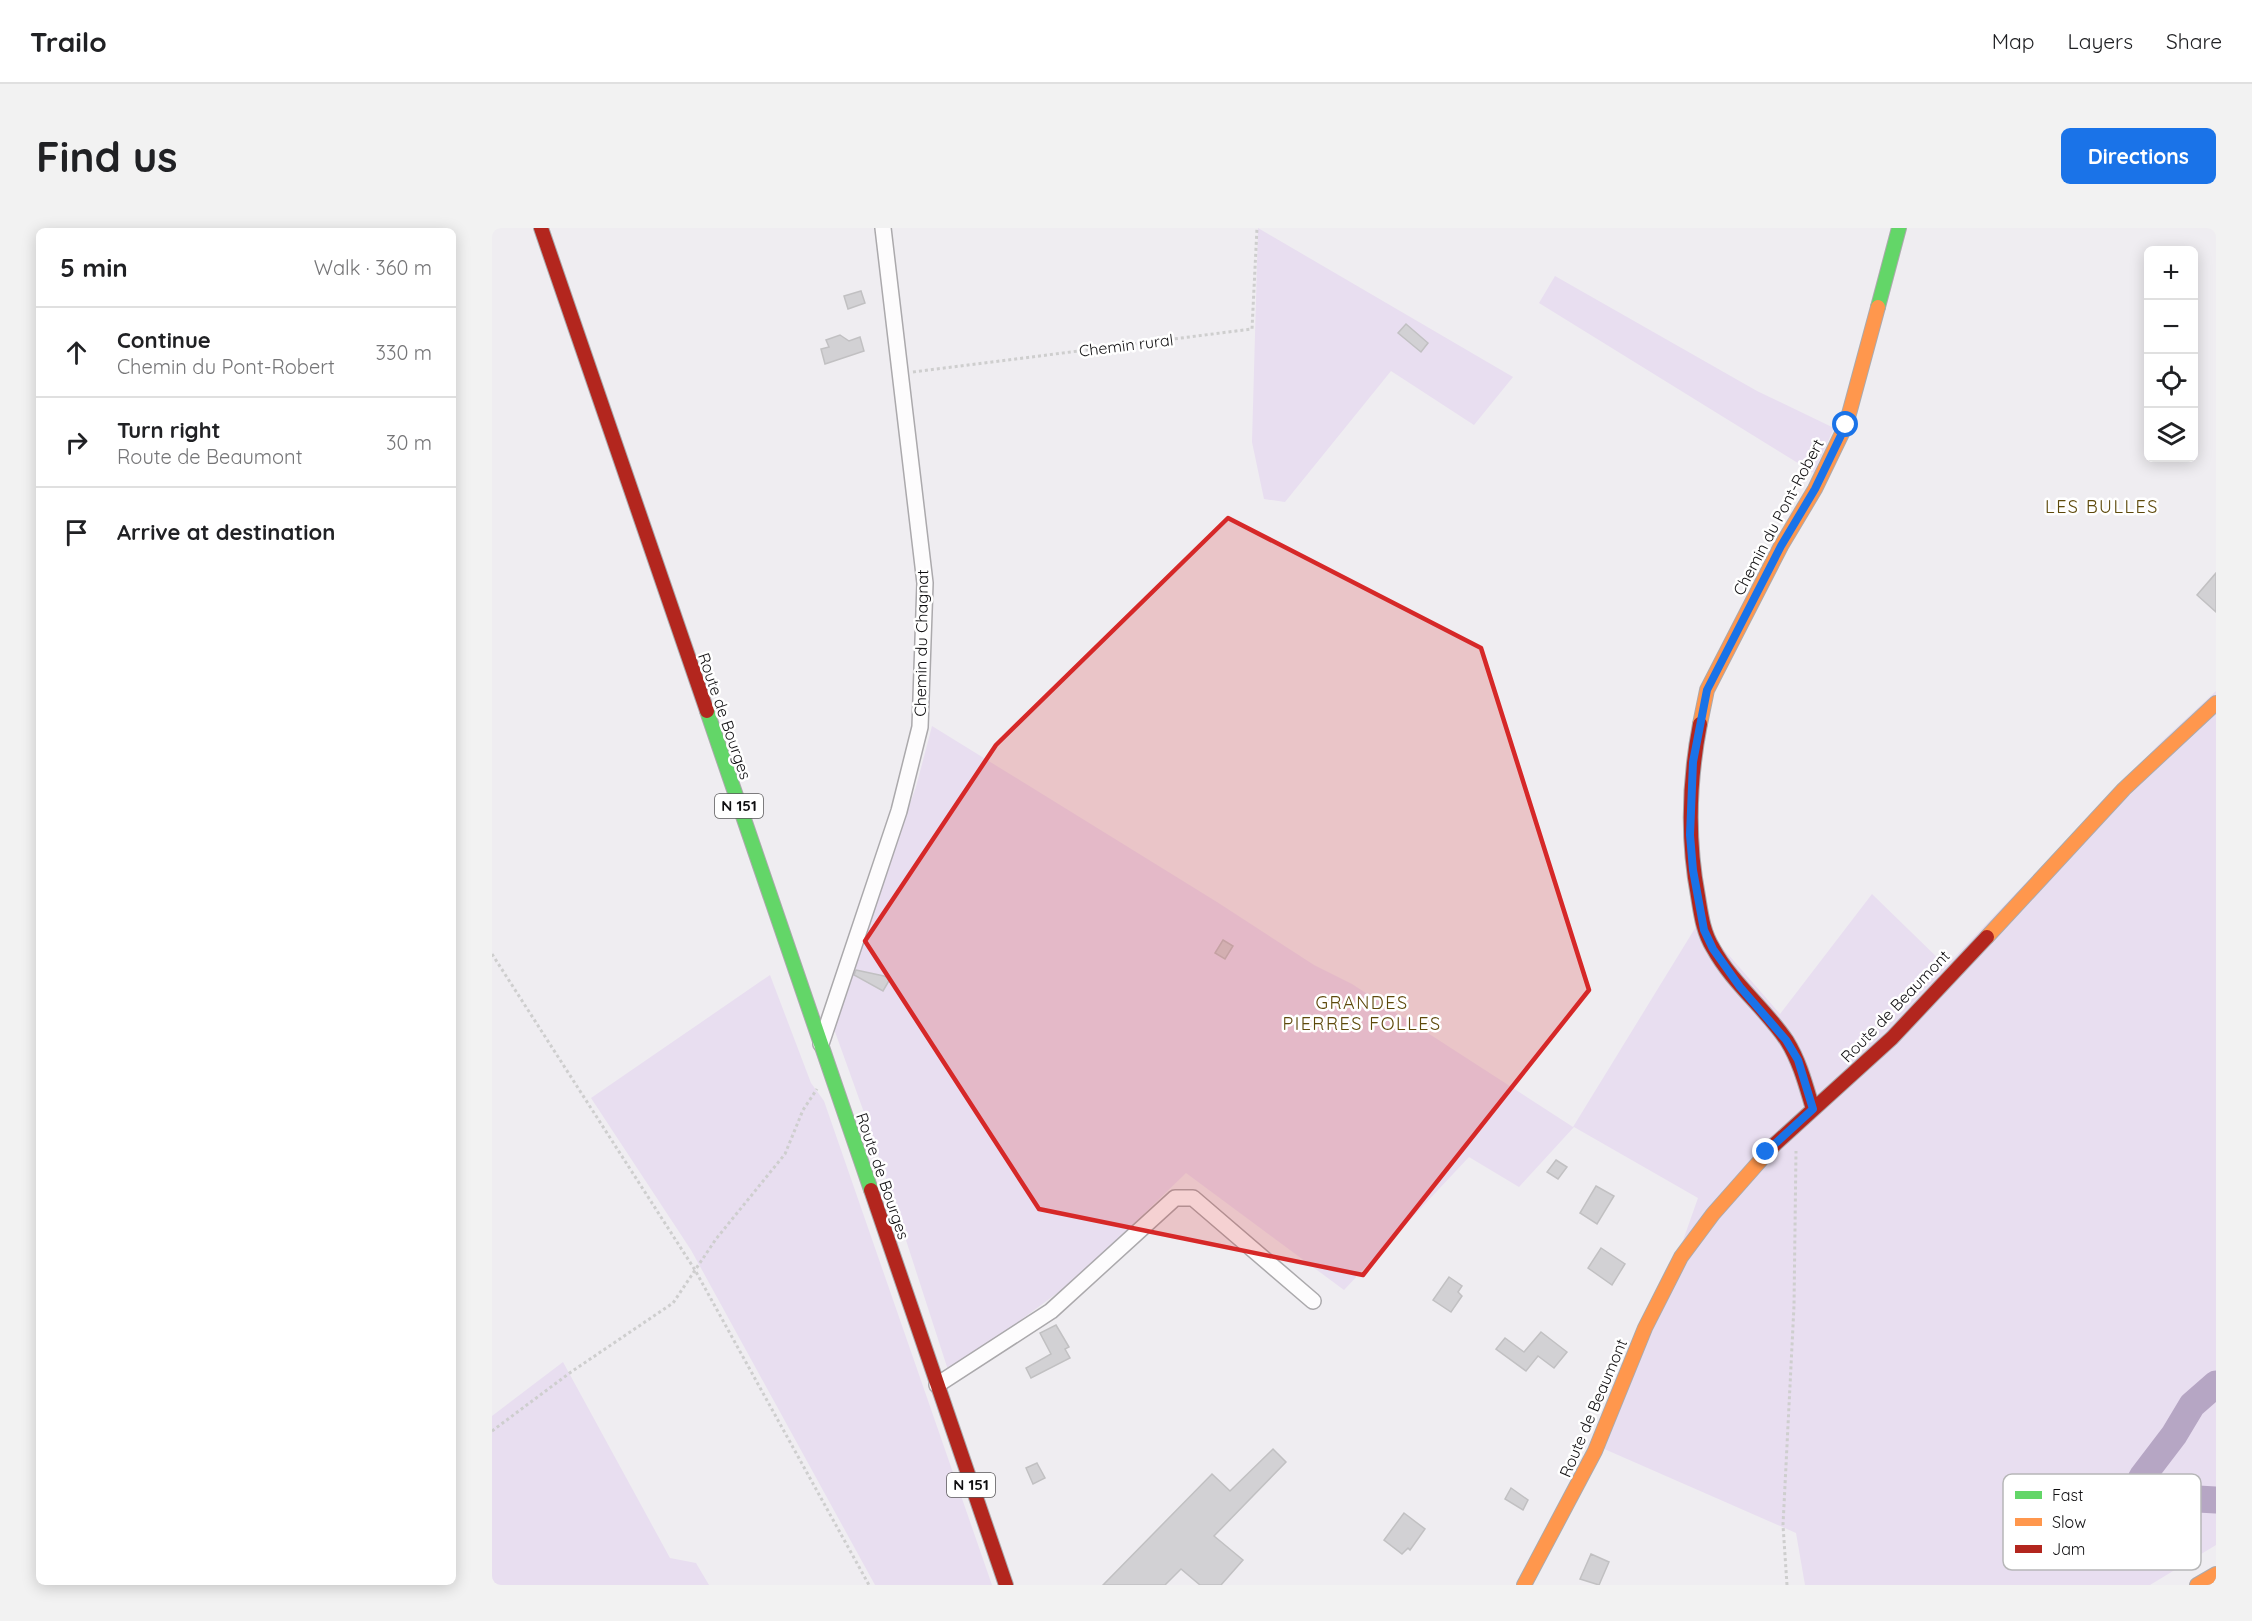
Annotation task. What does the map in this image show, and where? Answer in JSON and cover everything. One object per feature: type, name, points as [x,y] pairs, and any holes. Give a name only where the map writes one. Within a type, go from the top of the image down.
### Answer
[{"type":"main road","name":"Route de Bourges","points":[[541,228],[937,1385]]},
{"type":"main road","name":"Chemin du Pont-Robert","points":[[1813,1109],[1798,1060],[1786,1040],[1740,987],[1713,949],[1704,930],[1693,870],[1690,835],[1693,762],[1707,690],[1781,546],[1815,489],[1846,425],[1899,228]]},
{"type":"main road","name":"Route de Beaumont","points":[[1524,1585],[1595,1451],[1645,1328],[1681,1257],[1713,1214],[1766,1152],[1892,1038],[2124,789],[2216,703]]},
{"type":"main road","name":"N 151","points":[[937,1385],[1006,1585]]},
{"type":"main road","points":[[2197,1585],[2216,1574]]},
{"type":"street","name":"Chemin du Chagnat","points":[[820,1045],[899,811],[920,727],[925,583],[899,374],[884,228]]},
{"type":"street","points":[[937,1385],[1051,1311],[1175,1198],[1193,1198],[1313,1301]]},
{"type":"path","name":"Chemin rural","points":[[899,374],[1252,329],[1257,228]]},
{"type":"path","points":[[492,954],[695,1270],[867,1584]]},
{"type":"path","points":[[492,1431],[571,1372],[673,1303],[716,1239],[785,1154],[803,1110],[829,1070]]},
{"type":"path","points":[[1787,1585],[1783,1525],[1794,1306],[1796,1125]]},
{"type":"highlighted area","points":[[1228,518],[1481,648],[1589,990],[1363,1275],[1039,1209],[865,941],[996,745]]},
{"type":"shaded area","points":[[1258,228],[1513,377],[1474,425],[1391,371],[1285,502],[1264,499],[1252,442]]},
{"type":"shaded area","points":[[1555,276],[1757,391],[1834,428],[1814,473],[1539,303]]},
{"type":"shaded area","points":[[2216,691],[2216,1545],[2201,1554],[2201,1474],[2003,1474],[2003,1570],[2175,1570],[2150,1585],[1805,1585],[1796,1533],[1602,1448],[1650,1334],[1698,1198],[1574,1127],[1519,1187],[1469,1157],[1344,1290],[1186,1173],[1079,1277],[949,1373],[871,1132],[834,1029],[916,787],[932,726],[1217,902],[1314,965],[1352,984],[1573,1127],[1697,925],[1720,945],[1780,1014],[1872,894],[1946,966],[2162,741]]},
{"type":"shaded area","points":[[770,975],[811,1083],[824,1101],[992,1585],[875,1585],[691,1250],[591,1098]]},
{"type":"shaded area","points":[[563,1362],[670,1558],[696,1563],[709,1585],[492,1585],[492,1416]]},
{"type":"building","points":[[861,291],[865,303],[848,309],[844,296]]},
{"type":"building","points":[[1406,324],[1428,343],[1421,352],[1398,333]]},
{"type":"building","points":[[840,335],[849,341],[860,337],[864,351],[825,364],[821,349],[829,347],[826,340]]},
{"type":"building","points":[[2216,573],[2216,612],[2197,595]]},
{"type":"building","points":[[1223,940],[1233,946],[1225,959],[1215,953]]},
{"type":"building","points":[[856,970],[890,979],[883,991],[854,975]]},
{"type":"building","points":[[1556,1160],[1567,1167],[1558,1179],[1547,1172]]},
{"type":"building","points":[[1596,1186],[1614,1196],[1597,1224],[1580,1213]]},
{"type":"building","points":[[1601,1248],[1625,1264],[1612,1285],[1588,1268]]},
{"type":"building","points":[[1449,1277],[1462,1286],[1458,1292],[1462,1296],[1451,1312],[1433,1300]]},
{"type":"building","points":[[1056,1325],[1069,1347],[1065,1349],[1070,1358],[1031,1378],[1026,1368],[1051,1354],[1040,1333]]},
{"type":"building","points":[[1541,1332],[1567,1352],[1554,1368],[1538,1356],[1526,1371],[1496,1349],[1505,1338],[1524,1352]]},
{"type":"building","points":[[1273,1449],[1286,1462],[1214,1536],[1243,1560],[1221,1585],[1200,1585],[1181,1569],[1165,1585],[1103,1585],[1212,1474],[1230,1491]]},
{"type":"building","points":[[1037,1463],[1045,1478],[1033,1484],[1026,1468]]},
{"type":"building","points":[[1511,1488],[1528,1500],[1523,1510],[1505,1499]]},
{"type":"building","points":[[1404,1513],[1425,1529],[1410,1550],[1408,1548],[1402,1554],[1384,1540]]},
{"type":"building","points":[[1591,1554],[1609,1562],[1599,1585],[1580,1579]]},
{"type":"waterway","points":[[2144,1474],[2174,1435],[2192,1405],[2216,1384]]},
{"type":"waterway","points":[[2201,1499],[2216,1500]]},
{"type":"traffic: fast","points":[[1878,307],[1899,228]]},
{"type":"traffic: fast","points":[[707,711],[871,1190]]},
{"type":"traffic: slow","points":[[1700,724],[1707,690],[1781,546],[1815,489],[1846,425],[1878,307]]},
{"type":"traffic: slow","points":[[1987,937],[2124,789],[2216,703]]},
{"type":"traffic: slow","points":[[1524,1585],[1595,1451],[1645,1328],[1681,1257],[1713,1214],[1774,1145]]},
{"type":"traffic: slow","points":[[2197,1585],[2216,1574]]},
{"type":"traffic: jam","points":[[541,228],[707,711]]},
{"type":"traffic: jam","points":[[1700,724],[1692,788],[1691,831],[1694,874],[1701,916],[1710,942],[1729,973],[1769,1017],[1792,1049],[1813,1109]]},
{"type":"traffic: jam","points":[[1774,1145],[1892,1038],[1987,937]]},
{"type":"traffic: jam","points":[[871,1190],[1006,1585]]},
{"type":"district","name":"LES BULLES","points":[[2102,507]]},
{"type":"district","name":"GRANDES PIERRES FOLLES","points":[[1362,1013]]},
{"type":"route","points":[[1766,1152],[1813,1109],[1798,1060],[1786,1040],[1740,987],[1713,949],[1704,930],[1693,870],[1690,835],[1693,762],[1707,690],[1781,546],[1815,489],[1846,425]]}]
